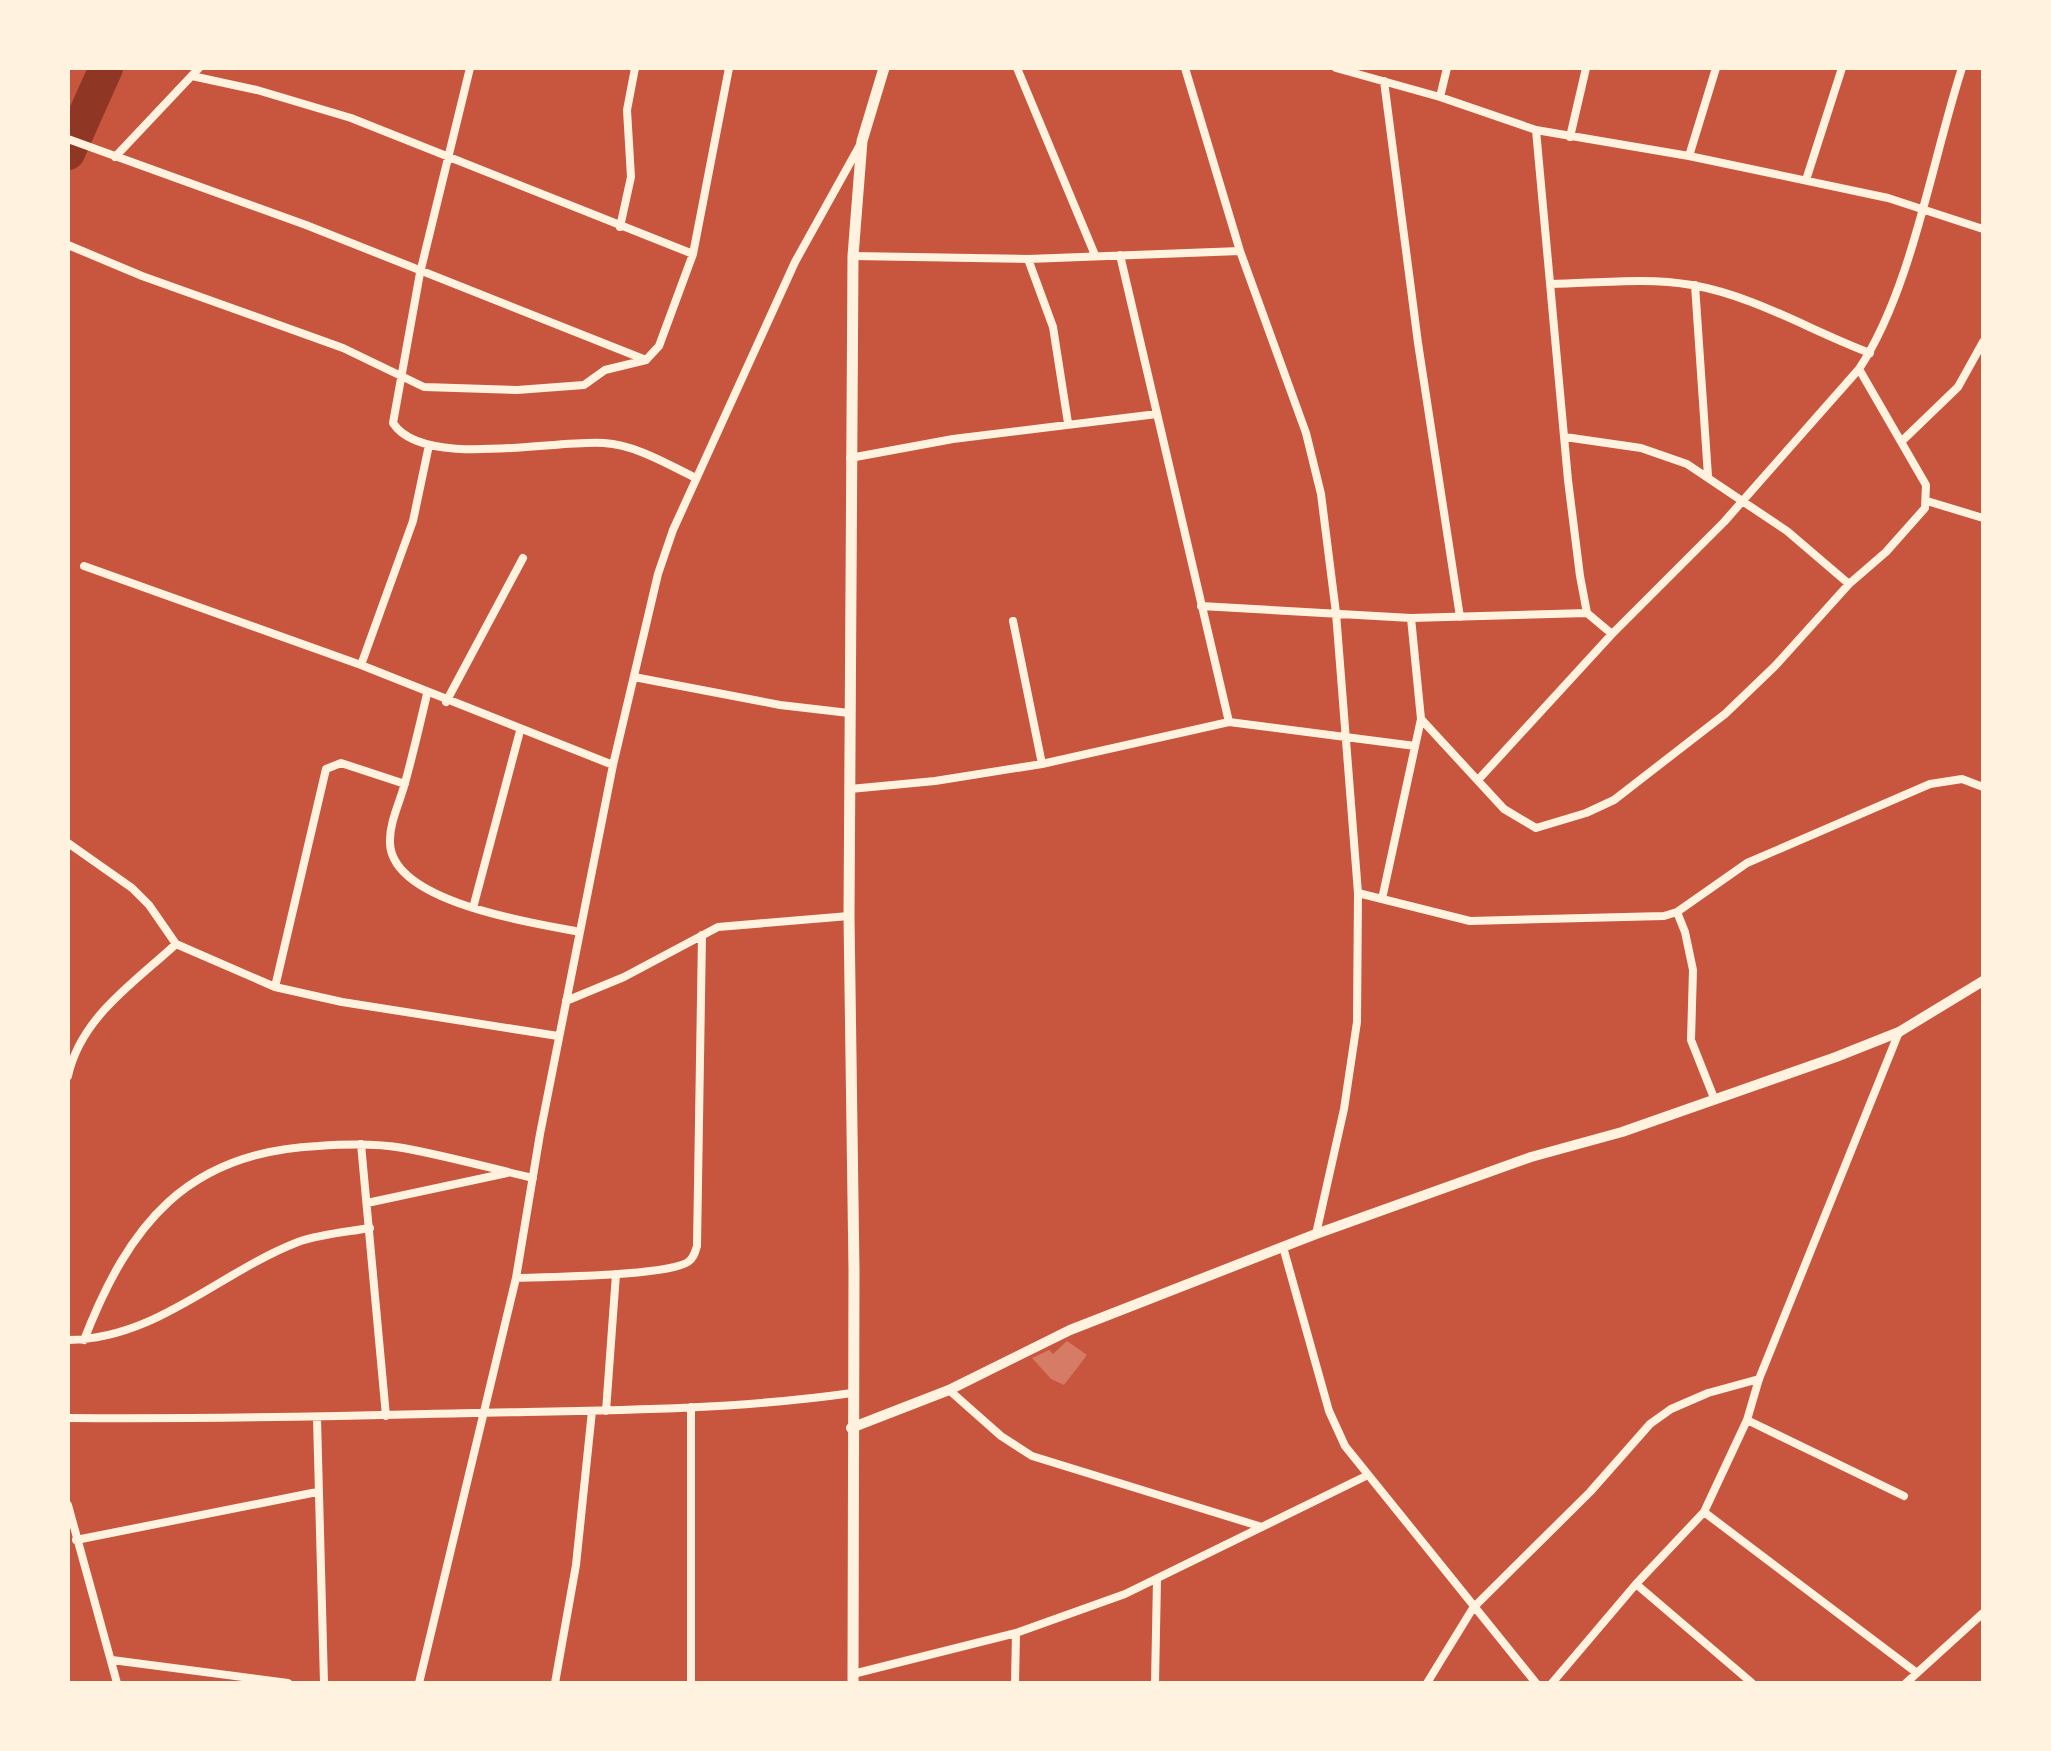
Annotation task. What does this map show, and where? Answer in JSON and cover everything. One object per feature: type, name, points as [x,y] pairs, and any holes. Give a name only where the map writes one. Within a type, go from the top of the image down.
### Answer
[{"type":"main road","points":[[853,1678],[849,713],[853,256],[862,141],[884,68]]},
{"type":"street","points":[[115,157],[199,68]]},
{"type":"street","points":[[470,68],[420,273],[392,415],[393,423],[400,431],[429,445],[486,450],[604,443],[638,451],[696,478]]},
{"type":"street","points":[[620,227],[631,177],[627,110],[635,68]]},
{"type":"street","points":[[68,245],[154,281],[343,348],[434,390],[588,384],[605,370],[646,360],[659,346],[693,254],[729,68]]},
{"type":"street","points":[[1017,68],[1095,255]]},
{"type":"street","points":[[1185,68],[1240,251],[1306,433],[1321,494],[1336,613],[1343,735],[1358,893],[1353,1060],[1316,1234]]},
{"type":"street","points":[[1336,68],[1440,97],[1536,130],[1806,180],[1922,207],[1983,229]]},
{"type":"street","points":[[1440,97],[1447,68]]},
{"type":"street","points":[[1570,137],[1586,68]]},
{"type":"street","points":[[1689,156],[1716,68]]},
{"type":"street","points":[[1806,180],[1842,68]]},
{"type":"street","points":[[1478,780],[1612,634],[1743,501],[1870,353],[1922,207],[1962,68]]},
{"type":"street","points":[[192,76],[257,90],[351,118],[693,254]]},
{"type":"street","points":[[1384,81],[1418,343],[1460,617]]},
{"type":"street","points":[[1536,130],[1565,437],[1587,613]]},
{"type":"street","points":[[68,139],[317,229],[420,273],[646,360]]},
{"type":"street","points":[[419,1683],[516,1278],[558,1036],[613,765],[658,574],[696,478],[795,262],[862,141]]},
{"type":"street","points":[[853,256],[1028,259],[1240,251]]},
{"type":"street","points":[[1120,255],[1229,722]]},
{"type":"street","points":[[1028,259],[1053,327],[1068,423]]},
{"type":"street","points":[[1551,284],[1695,285],[1744,300],[1870,353]]},
{"type":"street","points":[[1695,285],[1708,476]]},
{"type":"street","points":[[1902,441],[1958,387],[1983,342]]},
{"type":"street","points":[[1421,719],[1504,809],[1531,828],[1599,808],[1725,714],[1775,666],[1849,584],[1886,552],[1927,501],[1926,485],[1859,369]]},
{"type":"street","points":[[850,458],[1068,423],[1157,414]]},
{"type":"street","points":[[1565,437],[1641,448],[1687,464],[1787,531],[1849,584]]},
{"type":"street","points":[[361,665],[413,521],[429,445]]},
{"type":"street","points":[[1927,501],[1983,518]]},
{"type":"street","points":[[446,702],[523,558]]},
{"type":"street","points":[[84,566],[361,665],[446,702],[613,765]]},
{"type":"street","points":[[1201,606],[1411,618],[1587,613],[1612,634]]},
{"type":"street","points":[[1382,899],[1421,719],[1411,618]]},
{"type":"street","points":[[1013,621],[1042,764]]},
{"type":"street","points":[[634,677],[780,705],[849,713]]},
{"type":"street","points":[[427,694],[391,829],[392,854],[426,890],[473,908],[580,932]]},
{"type":"street","points":[[850,789],[935,781],[1042,764],[1229,722],[1415,746]]},
{"type":"street","points":[[473,908],[520,731]]},
{"type":"street","points":[[275,987],[326,769],[341,763],[405,784]]},
{"type":"street","points":[[1358,893],[1481,922],[1664,916],[1677,912],[1747,863],[1930,784],[1962,779],[1983,787]]},
{"type":"street","points":[[68,843],[132,888],[149,905],[176,944],[275,987],[342,1002],[558,1036]]},
{"type":"street","points":[[1677,912],[1693,970],[1691,1040],[1714,1098]]},
{"type":"street","points":[[566,1001],[624,977],[702,935],[729,925],[849,916]]},
{"type":"street","points":[[516,1278],[616,1274],[683,1264],[695,1253],[702,935]]},
{"type":"street","points":[[68,1076],[82,1035],[96,1017],[176,944]]},
{"type":"street","points":[[851,1428],[949,1390],[1070,1330],[1316,1234],[1531,1157],[1622,1132],[1836,1057],[1899,1032],[1983,981]]},
{"type":"street","points":[[1552,1683],[1636,1584],[1704,1512],[1747,1420],[1759,1379],[1899,1032]]},
{"type":"street","points":[[84,1340],[101,1298],[125,1256],[183,1189],[215,1167],[249,1155],[303,1146],[361,1144],[403,1148],[533,1178]]},
{"type":"street","points":[[361,1144],[386,1416]]},
{"type":"street","points":[[367,1203],[510,1173]]},
{"type":"street","points":[[68,1340],[84,1340],[138,1328],[265,1257],[300,1241],[370,1228]]},
{"type":"street","points":[[1283,1247],[1329,1411],[1345,1446],[1535,1683]]},
{"type":"street","points":[[606,1411],[616,1274]]},
{"type":"street","points":[[1427,1683],[1473,1608],[1590,1492],[1650,1424],[1671,1409],[1708,1393],[1759,1379]]},
{"type":"street","points":[[949,1390],[1001,1436],[1032,1456],[1263,1528]]},
{"type":"street","points":[[68,1418],[317,1418],[606,1411],[852,1393]]},
{"type":"street","points":[[691,1407],[691,1683]]},
{"type":"street","points":[[555,1683],[576,1565],[592,1411]]},
{"type":"street","points":[[317,1418],[324,1683]]},
{"type":"street","points":[[1747,1420],[1904,1496]]},
{"type":"street","points":[[853,1678],[1016,1633],[1157,1580],[1366,1476]]},
{"type":"street","points":[[76,1540],[317,1492]]},
{"type":"street","points":[[68,1505],[117,1683]]},
{"type":"street","points":[[1704,1512],[1917,1673]]},
{"type":"street","points":[[1155,1683],[1157,1580]]},
{"type":"street","points":[[1636,1584],[1752,1683]]},
{"type":"street","points":[[1906,1683],[1983,1613]]},
{"type":"street","points":[[1015,1683],[1016,1633]]},
{"type":"street","points":[[112,1660],[288,1683]]},
{"type":"building","points":[[1067,1341],[1087,1355],[1064,1385],[1051,1379],[1032,1358],[1049,1350],[1053,1354]]},
{"type":"waterway","points":[[68,153],[106,68]]}]
